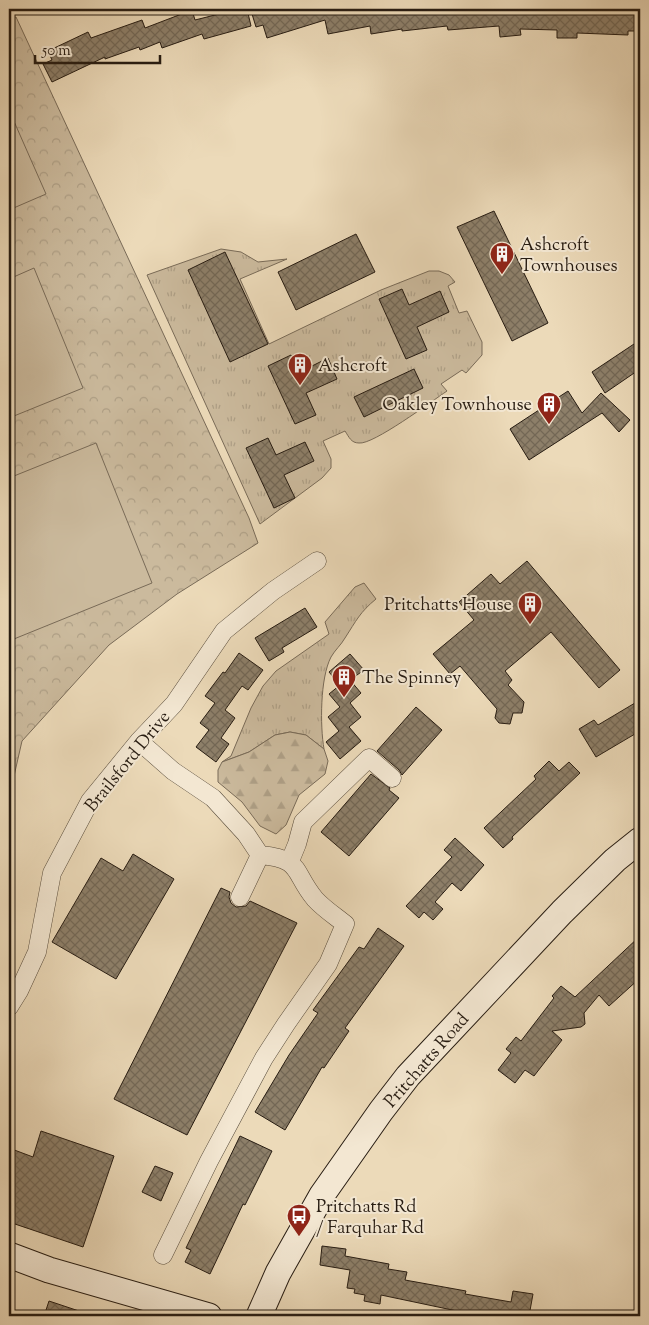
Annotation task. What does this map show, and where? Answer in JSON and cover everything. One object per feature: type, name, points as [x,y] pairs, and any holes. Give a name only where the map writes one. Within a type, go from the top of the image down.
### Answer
[{"type":"street","name":"Brailsford Drive","points":[[9,1007],[19,991],[37,952],[52,873],[90,801],[139,740],[174,704],[224,631],[274,591],[316,562]]},
{"type":"street","points":[[139,740],[173,771],[213,798],[246,834],[260,855]]},
{"type":"street","points":[[290,861],[303,822],[369,758],[392,778]]},
{"type":"street","name":"Pritchatts Road","points":[[259,1316],[278,1273],[322,1195],[408,1076],[562,912],[614,860],[640,840]]},
{"type":"street","points":[[163,1255],[209,1161],[264,1058],[328,964],[345,924],[315,898],[290,861],[277,856],[260,855]]},
{"type":"street","points":[[240,897],[260,855]]},
{"type":"street","points":[[9,1255],[49,1270],[209,1316]]},
{"type":"green space","points":[[16,17],[249,518],[258,543],[177,594],[109,645],[22,741],[9,798],[9,18]]},
{"type":"green space","points":[[9,110],[46,194],[9,210]]},
{"type":"green space","points":[[221,249],[241,252],[258,262],[287,259],[240,279],[269,344],[381,290],[429,271],[439,271],[449,275],[455,282],[448,286],[459,313],[467,311],[482,342],[482,355],[466,373],[462,370],[441,384],[447,391],[403,422],[377,437],[366,442],[356,443],[350,439],[345,431],[323,441],[331,459],[331,468],[322,478],[260,524],[147,275]]},
{"type":"green space","points":[[34,268],[83,388],[9,418],[9,279]]},
{"type":"green space","points":[[96,443],[152,583],[9,641],[9,478]]},
{"type":"green space","points":[[364,583],[376,599],[355,622],[327,666],[323,689],[322,715],[324,749],[306,735],[290,732],[275,735],[249,752],[222,762],[231,756],[251,708],[263,686],[276,671],[329,634],[325,622],[355,587]]},
{"type":"green space","points":[[290,732],[306,735],[324,749],[328,761],[325,774],[299,795],[286,825],[276,834],[260,826],[242,802],[218,782],[218,770],[222,762],[249,752],[275,735]]},
{"type":"building","points":[[218,9],[247,9],[251,26],[204,39],[202,34],[162,48],[160,42],[140,50],[139,47],[105,59],[105,57],[52,82],[43,64],[52,60],[48,51],[88,32],[91,38],[142,20],[145,28],[192,10],[195,20],[219,14]]},
{"type":"building","points":[[268,9],[640,9],[640,31],[628,31],[628,35],[577,33],[577,38],[557,38],[557,30],[520,29],[521,35],[500,37],[499,26],[448,30],[447,26],[402,31],[402,29],[371,34],[370,26],[328,34],[325,20],[267,38],[263,25],[256,27],[252,14]]},
{"type":"building","name":"Ashcroft Townhouses","points":[[494,211],[548,323],[512,341],[457,227]]},
{"type":"building","points":[[356,234],[375,272],[296,310],[278,272]]},
{"type":"building","points":[[225,252],[268,344],[230,362],[188,270]]},
{"type":"building","points":[[402,289],[409,305],[440,291],[449,312],[417,327],[427,350],[406,359],[379,299]]},
{"type":"building","points":[[640,340],[640,369],[605,393],[592,372]]},
{"type":"building","name":"Ashcroft","points":[[291,355],[298,373],[328,358],[337,379],[306,393],[316,415],[295,424],[268,366]]},
{"type":"building","points":[[414,369],[423,388],[364,417],[354,397]]},
{"type":"building","name":"Oakley Townhouse","points":[[568,391],[582,413],[601,393],[630,420],[619,432],[602,413],[529,460],[510,429]]},
{"type":"building","points":[[268,438],[276,455],[305,442],[314,461],[284,475],[295,498],[274,508],[246,448]]},
{"type":"building","name":"Pritchatts House","points":[[527,561],[620,670],[599,688],[551,632],[505,671],[512,680],[508,685],[524,702],[522,713],[513,713],[510,724],[499,723],[495,718],[497,709],[460,666],[450,674],[433,654],[474,620],[459,602],[491,574],[500,584]]},
{"type":"building","points":[[305,608],[317,627],[282,648],[284,652],[269,661],[255,638]]},
{"type":"building","points":[[239,653],[263,670],[248,690],[242,686],[225,710],[235,718],[221,738],[229,744],[216,762],[196,747],[209,730],[200,723],[215,703],[205,696]]},
{"type":"building","name":"The Spinney","points":[[350,654],[364,670],[350,680],[361,693],[350,703],[361,717],[349,727],[361,741],[340,759],[326,742],[339,731],[328,717],[340,707],[329,694],[340,685],[329,672]]},
{"type":"building","points":[[640,700],[640,731],[596,757],[579,729],[594,720],[598,725]]},
{"type":"building","points":[[416,707],[442,730],[402,775],[399,770],[377,751]]},
{"type":"building","points":[[549,761],[559,771],[569,762],[580,773],[512,837],[513,839],[503,848],[484,828],[536,779],[534,776]]},
{"type":"building","points":[[371,774],[390,788],[389,790],[399,798],[349,856],[321,832]]},
{"type":"building","points":[[455,838],[484,865],[461,891],[452,883],[435,902],[443,909],[433,920],[424,912],[419,918],[406,906],[452,857],[444,850]]},
{"type":"building","points":[[133,854],[174,879],[116,979],[52,942],[101,858],[123,871]]},
{"type":"building","points":[[221,888],[230,892],[231,903],[236,907],[246,906],[250,901],[297,923],[187,1135],[114,1099]]},
{"type":"building","points":[[378,928],[404,946],[345,1028],[349,1031],[324,1068],[322,1067],[285,1130],[255,1112],[289,1055],[318,1013],[313,1010],[359,947],[364,949]]},
{"type":"building","points":[[640,936],[640,978],[609,1006],[599,995],[584,1013],[585,1024],[581,1027],[552,1031],[562,1040],[534,1076],[525,1070],[515,1083],[498,1070],[511,1053],[506,1049],[516,1037],[521,1041],[561,986],[575,997]]},
{"type":"building","points":[[41,1131],[114,1156],[83,1247],[9,1222],[9,1148],[33,1157]]},
{"type":"building","points":[[240,1136],[272,1151],[245,1205],[243,1204],[210,1274],[185,1262],[191,1250],[186,1248]]},
{"type":"building","points":[[155,1166],[173,1173],[161,1201],[142,1192]]},
{"type":"building","points":[[322,1246],[346,1249],[345,1256],[389,1264],[388,1269],[407,1272],[405,1280],[466,1291],[465,1294],[511,1302],[513,1291],[533,1294],[529,1316],[476,1316],[381,1295],[380,1304],[364,1301],[365,1295],[354,1293],[355,1289],[347,1288],[350,1270],[320,1265]]},
{"type":"building","points":[[49,1301],[88,1314],[87,1316],[44,1316]]},
{"type":"place","name":"Ashcroft Townhouses","points":[[502,275]]},
{"type":"place","name":"Ashcroft","points":[[300,386]]},
{"type":"place","name":"Oakley Townhouse","points":[[549,425]]},
{"type":"place","name":"Pritchatts House","points":[[530,625]]},
{"type":"place","name":"The Spinney","points":[[344,698]]},
{"type":"place","name":"Pritchatts Rd / Farquhar Rd","points":[[299,1237]]}]
